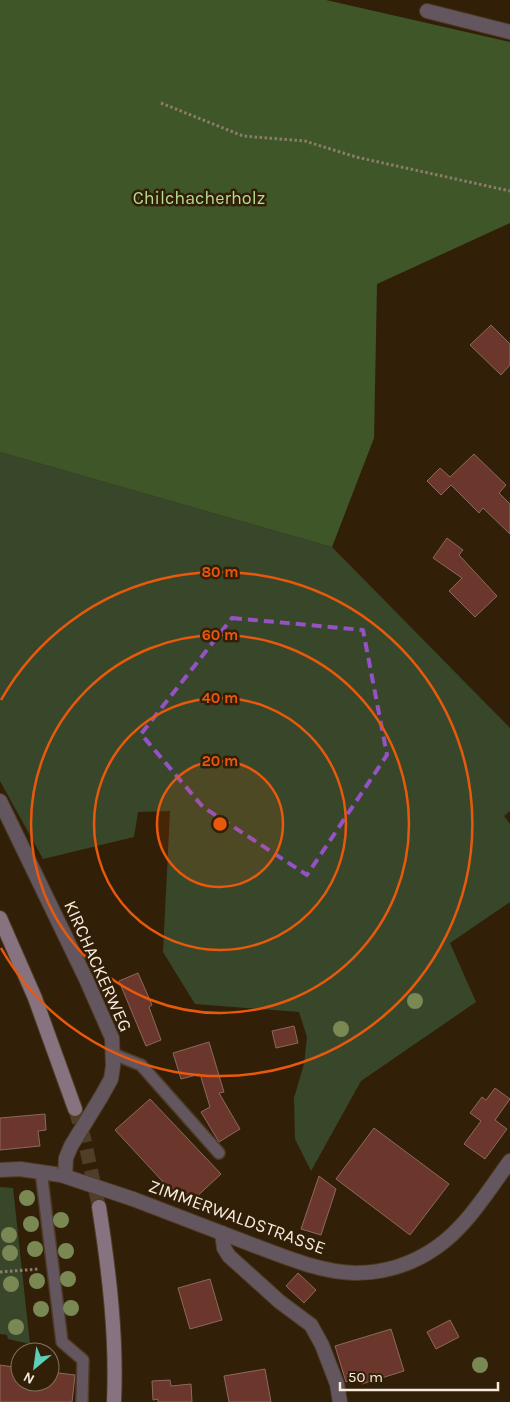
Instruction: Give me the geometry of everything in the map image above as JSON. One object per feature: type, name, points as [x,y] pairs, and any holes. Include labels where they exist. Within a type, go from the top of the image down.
[{"type":"main road","points":[[0,918],[35,998],[75,1109]]},
{"type":"main road","points":[[99,1207],[111,1295],[114,1402]]},
{"type":"street","points":[[426,11],[510,32]]},
{"type":"street","name":"KIRCHACKERWEG","points":[[0,801],[86,979],[112,1038],[111,1079],[71,1146],[66,1158],[63,1175]]},
{"type":"street","name":"ZIMMERWALDSTRASSE","points":[[0,1170],[20,1169],[63,1175],[133,1199],[277,1254],[320,1267],[354,1273],[397,1268],[418,1259],[438,1247],[454,1232],[483,1198],[510,1161]]},
{"type":"street","points":[[222,1233],[224,1248],[229,1256],[280,1302],[311,1325],[322,1345],[337,1384],[340,1402]]},
{"type":"lane","points":[[113,1054],[140,1066],[219,1153]]},
{"type":"lane","points":[[41,1171],[62,1342],[83,1360],[82,1402]]},
{"type":"path","points":[[161,103],[243,136],[305,141],[356,157],[510,191]]},
{"type":"path","points":[[0,1272],[52,1268]]},
{"type":"highlighted area","points":[[232,618],[363,630],[387,755],[307,875],[203,807],[141,734]]},
{"type":"green space","name":"Chilchacherholz","points":[[0,0],[326,0],[510,42],[510,223],[377,284],[374,438],[332,547],[0,452]]},
{"type":"green space","points":[[0,452],[332,547],[510,728],[510,811],[504,816],[510,824],[510,902],[450,943],[476,1002],[361,1081],[311,1171],[295,1139],[294,1098],[304,1064],[307,1037],[299,1012],[195,1004],[163,952],[170,811],[138,812],[134,837],[43,859],[0,781]]},
{"type":"green space","points":[[0,1187],[13,1188],[30,1342],[8,1339],[7,1335],[0,1334]]},
{"type":"building","points":[[491,325],[510,344],[510,365],[501,375],[470,345]]},
{"type":"building","points":[[474,454],[506,485],[499,493],[510,504],[510,534],[483,508],[479,513],[451,485],[441,495],[427,481],[440,468],[450,477]]},
{"type":"building","points":[[447,538],[463,550],[459,555],[497,596],[475,617],[449,591],[462,578],[433,558]]},
{"type":"building","points":[[138,973],[152,1005],[149,1007],[161,1040],[146,1046],[119,981]]},
{"type":"building","points":[[294,1026],[298,1043],[276,1048],[272,1031]]},
{"type":"building","points":[[209,1042],[224,1092],[219,1093],[240,1129],[219,1142],[201,1112],[210,1107],[200,1074],[181,1079],[173,1053]]},
{"type":"building","points":[[495,1088],[510,1099],[495,1120],[507,1129],[485,1159],[464,1144],[481,1121],[470,1113],[482,1097],[486,1100]]},
{"type":"building","points":[[150,1099],[221,1174],[191,1202],[177,1197],[115,1130]]},
{"type":"building","points":[[45,1114],[46,1130],[38,1131],[40,1146],[0,1150],[0,1118]]},
{"type":"building","points":[[374,1128],[449,1184],[410,1235],[336,1179]]},
{"type":"building","points":[[319,1176],[336,1189],[321,1235],[301,1229]]},
{"type":"building","points":[[298,1273],[316,1290],[304,1303],[286,1286]]},
{"type":"building","points":[[210,1279],[222,1320],[190,1329],[178,1288]]},
{"type":"building","points":[[450,1320],[459,1337],[436,1349],[427,1332]]},
{"type":"building","points":[[391,1329],[404,1371],[362,1384],[360,1377],[346,1382],[335,1346]]},
{"type":"building","points":[[0,1365],[10,1366],[10,1392],[60,1392],[60,1373],[75,1375],[72,1402],[0,1402]]},
{"type":"building","points":[[265,1369],[271,1402],[229,1402],[224,1376]]},
{"type":"building","points":[[170,1380],[171,1386],[191,1384],[192,1402],[158,1402],[158,1399],[153,1400],[152,1381]]},
{"type":"tunnel","points":[[75,1109],[84,1138],[99,1207]]}]
